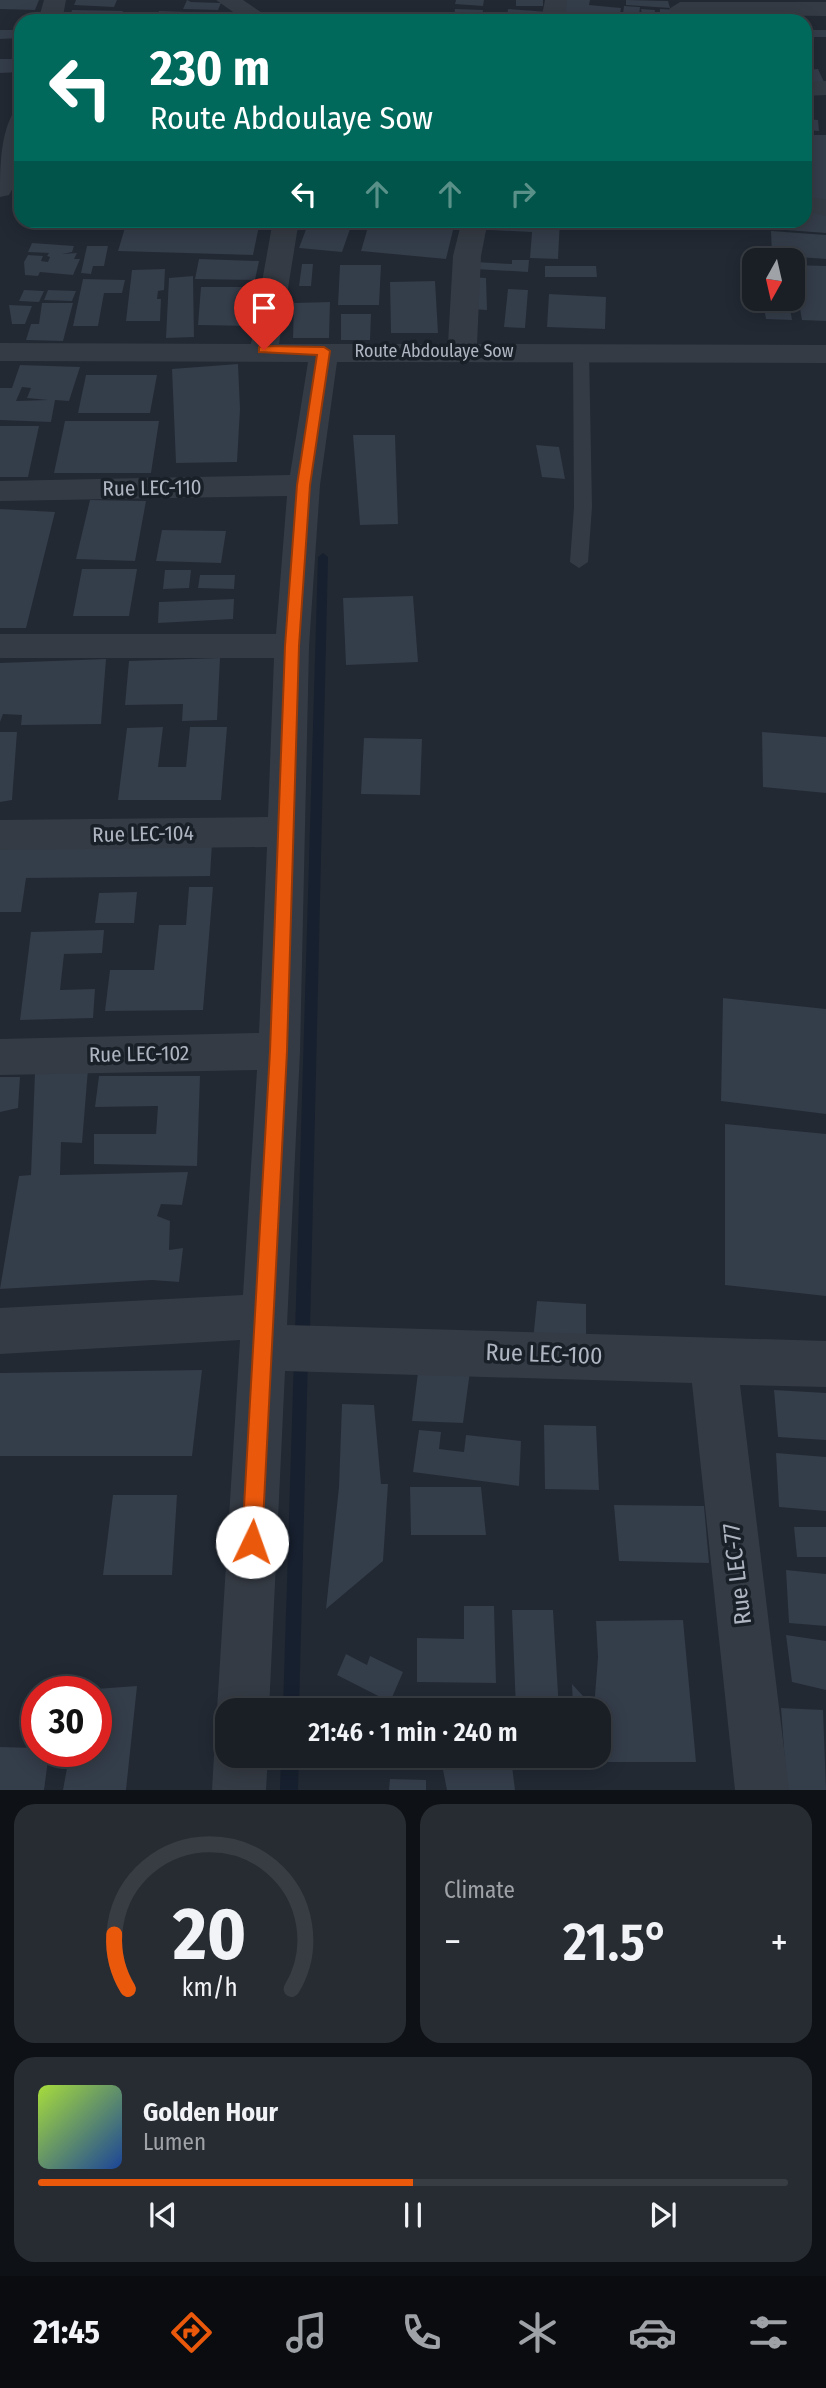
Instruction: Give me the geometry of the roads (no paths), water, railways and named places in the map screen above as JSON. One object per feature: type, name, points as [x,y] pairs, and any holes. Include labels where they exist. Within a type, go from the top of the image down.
[{"type":"street","points":[[227,0],[250,14]]},
{"type":"street","points":[[679,10],[826,9]]},
{"type":"street","points":[[0,190],[14,144]]},
{"type":"street","points":[[264,350],[285,228]]},
{"type":"street","points":[[462,351],[467,256],[473,228]]},
{"type":"street","name":"Route Abdoulaye Sow","points":[[0,352],[264,350],[826,354]]},
{"type":"street","points":[[244,1698],[279,1051],[292,646],[303,485],[324,351]]},
{"type":"street","name":"Rue LEC-110","points":[[0,491],[303,485]]},
{"type":"street","points":[[0,646],[292,646]]},
{"type":"street","name":"Rue LEC-104","points":[[0,835],[285,832]]},
{"type":"street","name":"Rue LEC-102","points":[[0,1057],[279,1051]]},
{"type":"street","name":"Rue LEC-100","points":[[0,1331],[263,1331],[826,1364]]},
{"type":"street","name":"Rue LEC-77","points":[[713,1359],[762,1790]]},
{"type":"street","points":[[239,1790],[240,1768]]},
{"type":"lane","points":[[579,562],[583,507],[581,351]]},
{"type":"waterway","points":[[308,1335],[302,1335],[323,557]]},
{"type":"waterway","points":[[291,1698],[301,1357]]},
{"type":"waterway","points":[[289,1790],[290,1768]]}]
